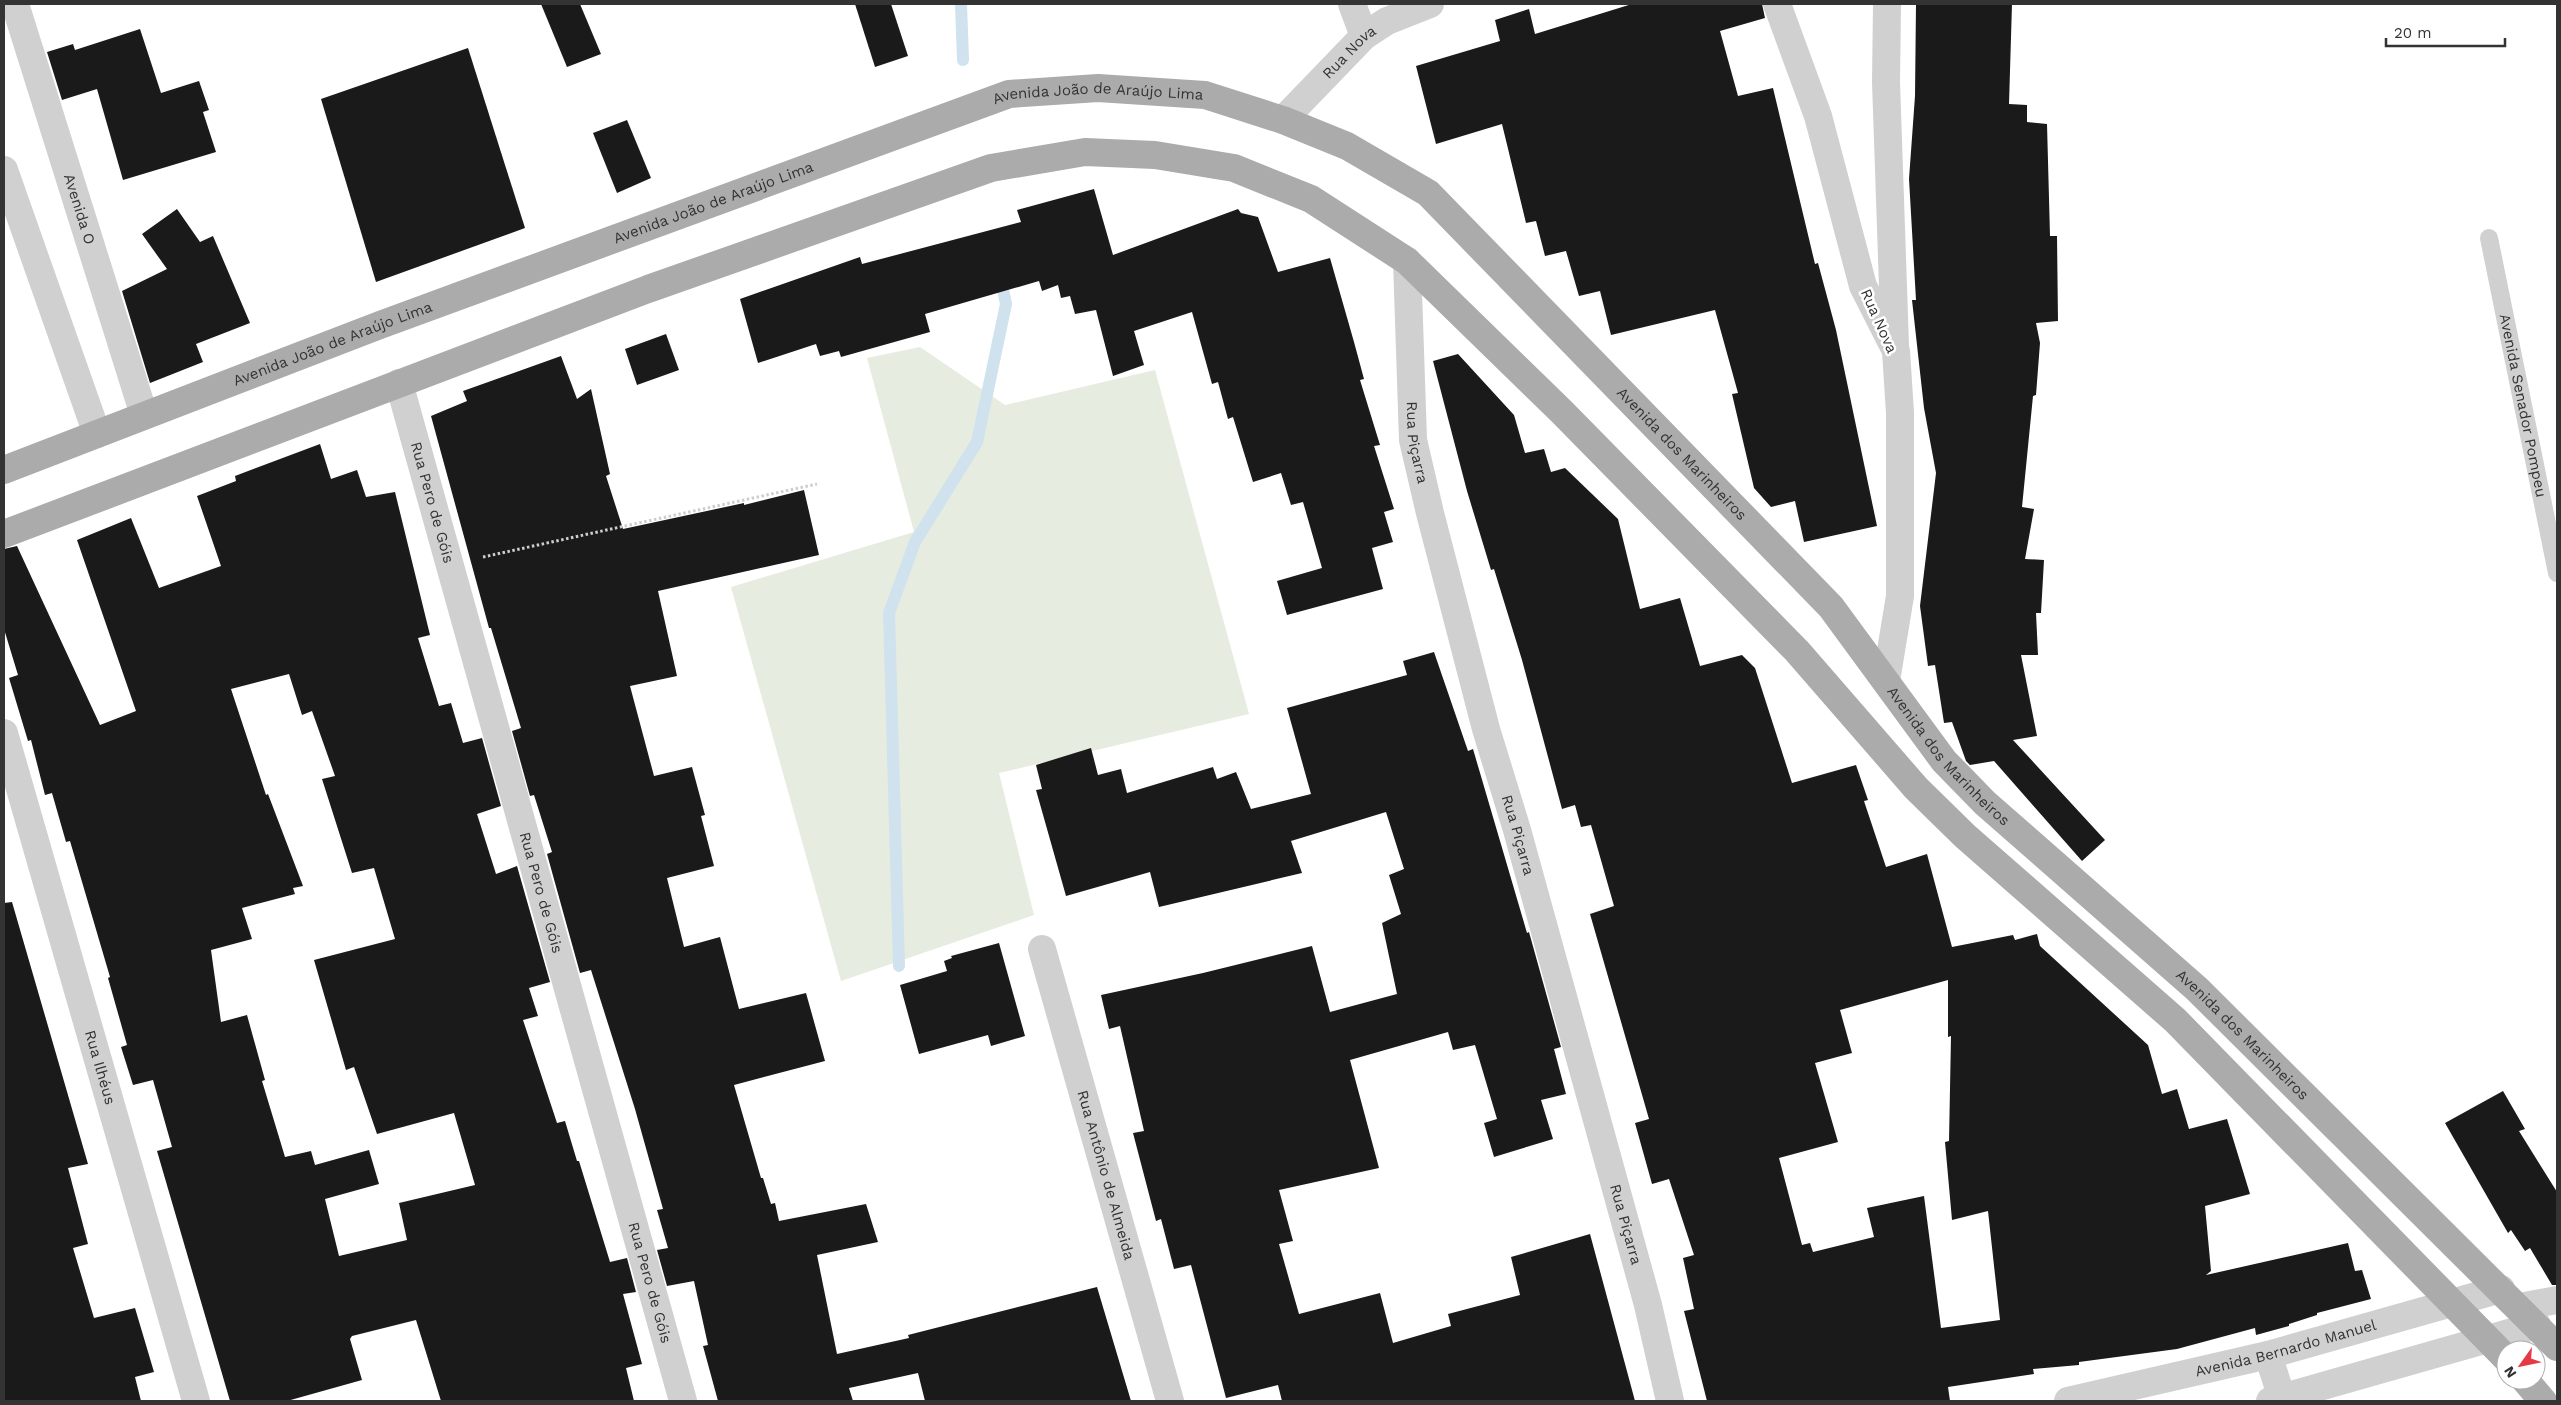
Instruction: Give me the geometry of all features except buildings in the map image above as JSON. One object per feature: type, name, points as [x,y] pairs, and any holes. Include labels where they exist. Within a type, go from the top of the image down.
[{"type":"main road","name":"Avenida João de Araújo Lima","points":[[4,470],[380,325],[1008,94],[1098,88],[1205,95],[1283,120],[1346,146],[1428,193]]},
{"type":"main road","points":[[4,534],[675,279],[992,168],[1085,152],[1155,155],[1234,168],[1311,199],[1407,260],[1562,412],[1797,651],[1923,795],[1965,836],[2175,1020],[2496,1347]]},
{"type":"main road","name":"Avenida dos Marinheiros","points":[[1428,193],[1831,607],[1944,761],[1985,803],[2197,989],[2519,1307],[2557,1347]]},
{"type":"main road","points":[[2534,1390],[2543,1401]]},
{"type":"street","name":"Avenida O","points":[[14,4],[144,415]]},
{"type":"street","points":[[1352,4],[1364,36]]},
{"type":"street","name":"Rua Nova","points":[[1283,120],[1364,36],[1387,21],[1430,4]]},
{"type":"street","name":"Rua Nova","points":[[1777,4],[1818,116],[1863,286],[1896,351],[1900,413],[1900,596],[1886,681]]},
{"type":"street","points":[[1887,4],[1886,82],[1896,351]]},
{"type":"street","points":[[4,170],[97,434]]},
{"type":"street","name":"Rua Piçarra","points":[[1407,260],[1413,440],[1486,729],[1517,830],[1648,1305],[1670,1401]]},
{"type":"street","name":"Rua Pero de Góis","points":[[399,383],[683,1401]]},
{"type":"street","name":"Rua Ilhéus","points":[[4,734],[196,1401]]},
{"type":"street","name":"Rua Antônio de Almeida","points":[[1042,949],[1170,1401]]},
{"type":"street","points":[[2502,1340],[2519,1307],[2557,1300]]},
{"type":"street","name":"Avenida Bernardo Manuel","points":[[2068,1401],[2268,1355],[2452,1302],[2519,1307]]},
{"type":"street","points":[[2268,1355],[2278,1400],[2496,1349]]},
{"type":"lane","name":"Avenida Senador Pompeu","points":[[2489,238],[2557,573]]},
{"type":"path","points":[[450,565],[817,484]]},
{"type":"shaded area","points":[[920,347],[1005,405],[1155,370],[1249,714],[999,773],[1034,915],[841,981],[731,587],[914,532],[867,358]]},
{"type":"waterway","points":[[961,4],[963,60]]},
{"type":"waterway","points":[[899,966],[889,613],[915,542],[977,442],[1006,304],[1000,275]]}]
